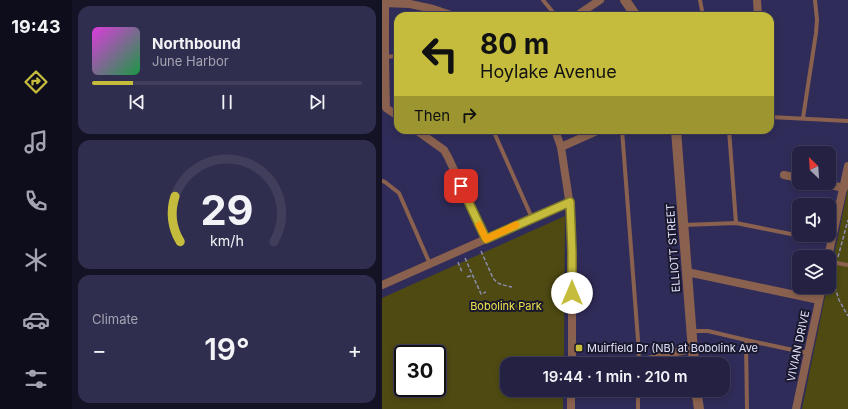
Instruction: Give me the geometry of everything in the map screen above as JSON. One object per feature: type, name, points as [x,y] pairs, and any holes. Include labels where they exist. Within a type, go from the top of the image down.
[{"type":"street","points":[[433,9],[436,0]]},
{"type":"street","points":[[582,12],[600,0]]},
{"type":"street","points":[[625,0],[633,12]]},
{"type":"street","points":[[757,0],[758,12]]},
{"type":"street","points":[[394,114],[384,108],[384,3],[410,4],[442,12]]},
{"type":"street","points":[[422,134],[444,150],[486,239]]},
{"type":"street","points":[[556,134],[561,146],[570,202],[572,252],[572,357]]},
{"type":"street","points":[[561,146],[590,134]]},
{"type":"street","name":"ELLIOTT STREET","points":[[676,134],[694,357]]},
{"type":"street","points":[[836,224],[848,166]]},
{"type":"street","points":[[784,175],[792,177]]},
{"type":"street","points":[[836,186],[844,188]]},
{"type":"street","points":[[382,285],[570,202]]},
{"type":"street","points":[[830,250],[832,242]]},
{"type":"street","points":[[687,272],[819,300]]},
{"type":"street","name":"VIVIAN DRIVE","points":[[796,409],[820,294]]},
{"type":"street","points":[[658,357],[693,349]]},
{"type":"street","points":[[571,409],[572,397]]},
{"type":"street","points":[[697,397],[698,409]]},
{"type":"lane","points":[[543,0],[553,12]]},
{"type":"lane","points":[[700,0],[702,12]]},
{"type":"lane","points":[[803,118],[816,33],[817,20],[815,0]]},
{"type":"lane","points":[[383,57],[394,56]]},
{"type":"lane","points":[[774,117],[848,120]]},
{"type":"lane","points":[[495,134],[532,218]]},
{"type":"lane","points":[[622,134],[638,357]]},
{"type":"lane","points":[[729,134],[736,223]]},
{"type":"lane","points":[[382,181],[399,193],[430,264]]},
{"type":"lane","points":[[683,225],[736,223],[792,234]]},
{"type":"lane","points":[[837,263],[848,265]]},
{"type":"lane","points":[[691,331],[708,331],[807,353]]},
{"type":"lane","points":[[746,340],[747,409]]},
{"type":"lane","points":[[638,397],[638,409]]},
{"type":"path","points":[[837,263],[848,220]]},
{"type":"path","points":[[481,252],[495,281],[501,285],[512,287]]},
{"type":"path","points":[[465,258],[481,294],[486,292]]},
{"type":"path","points":[[458,262],[462,272]]},
{"type":"path","points":[[467,277],[472,274]]},
{"type":"path","points":[[836,290],[839,300],[848,316]]},
{"type":"green space","points":[[848,188],[848,409],[802,409],[826,294],[836,294],[835,250]]},
{"type":"green space","name":"Bobolink Park","points":[[565,216],[564,357],[500,357],[500,397],[563,397],[563,409],[382,409],[382,298]]},
{"type":"slow traffic","points":[[479,225],[486,239],[516,225]]},
{"type":"place","name":"Muirfield Dr (NB) at Bobolink Ave","points":[[579,348]]},
{"type":"route","points":[[461,186],[486,239],[570,202],[572,293]]}]
